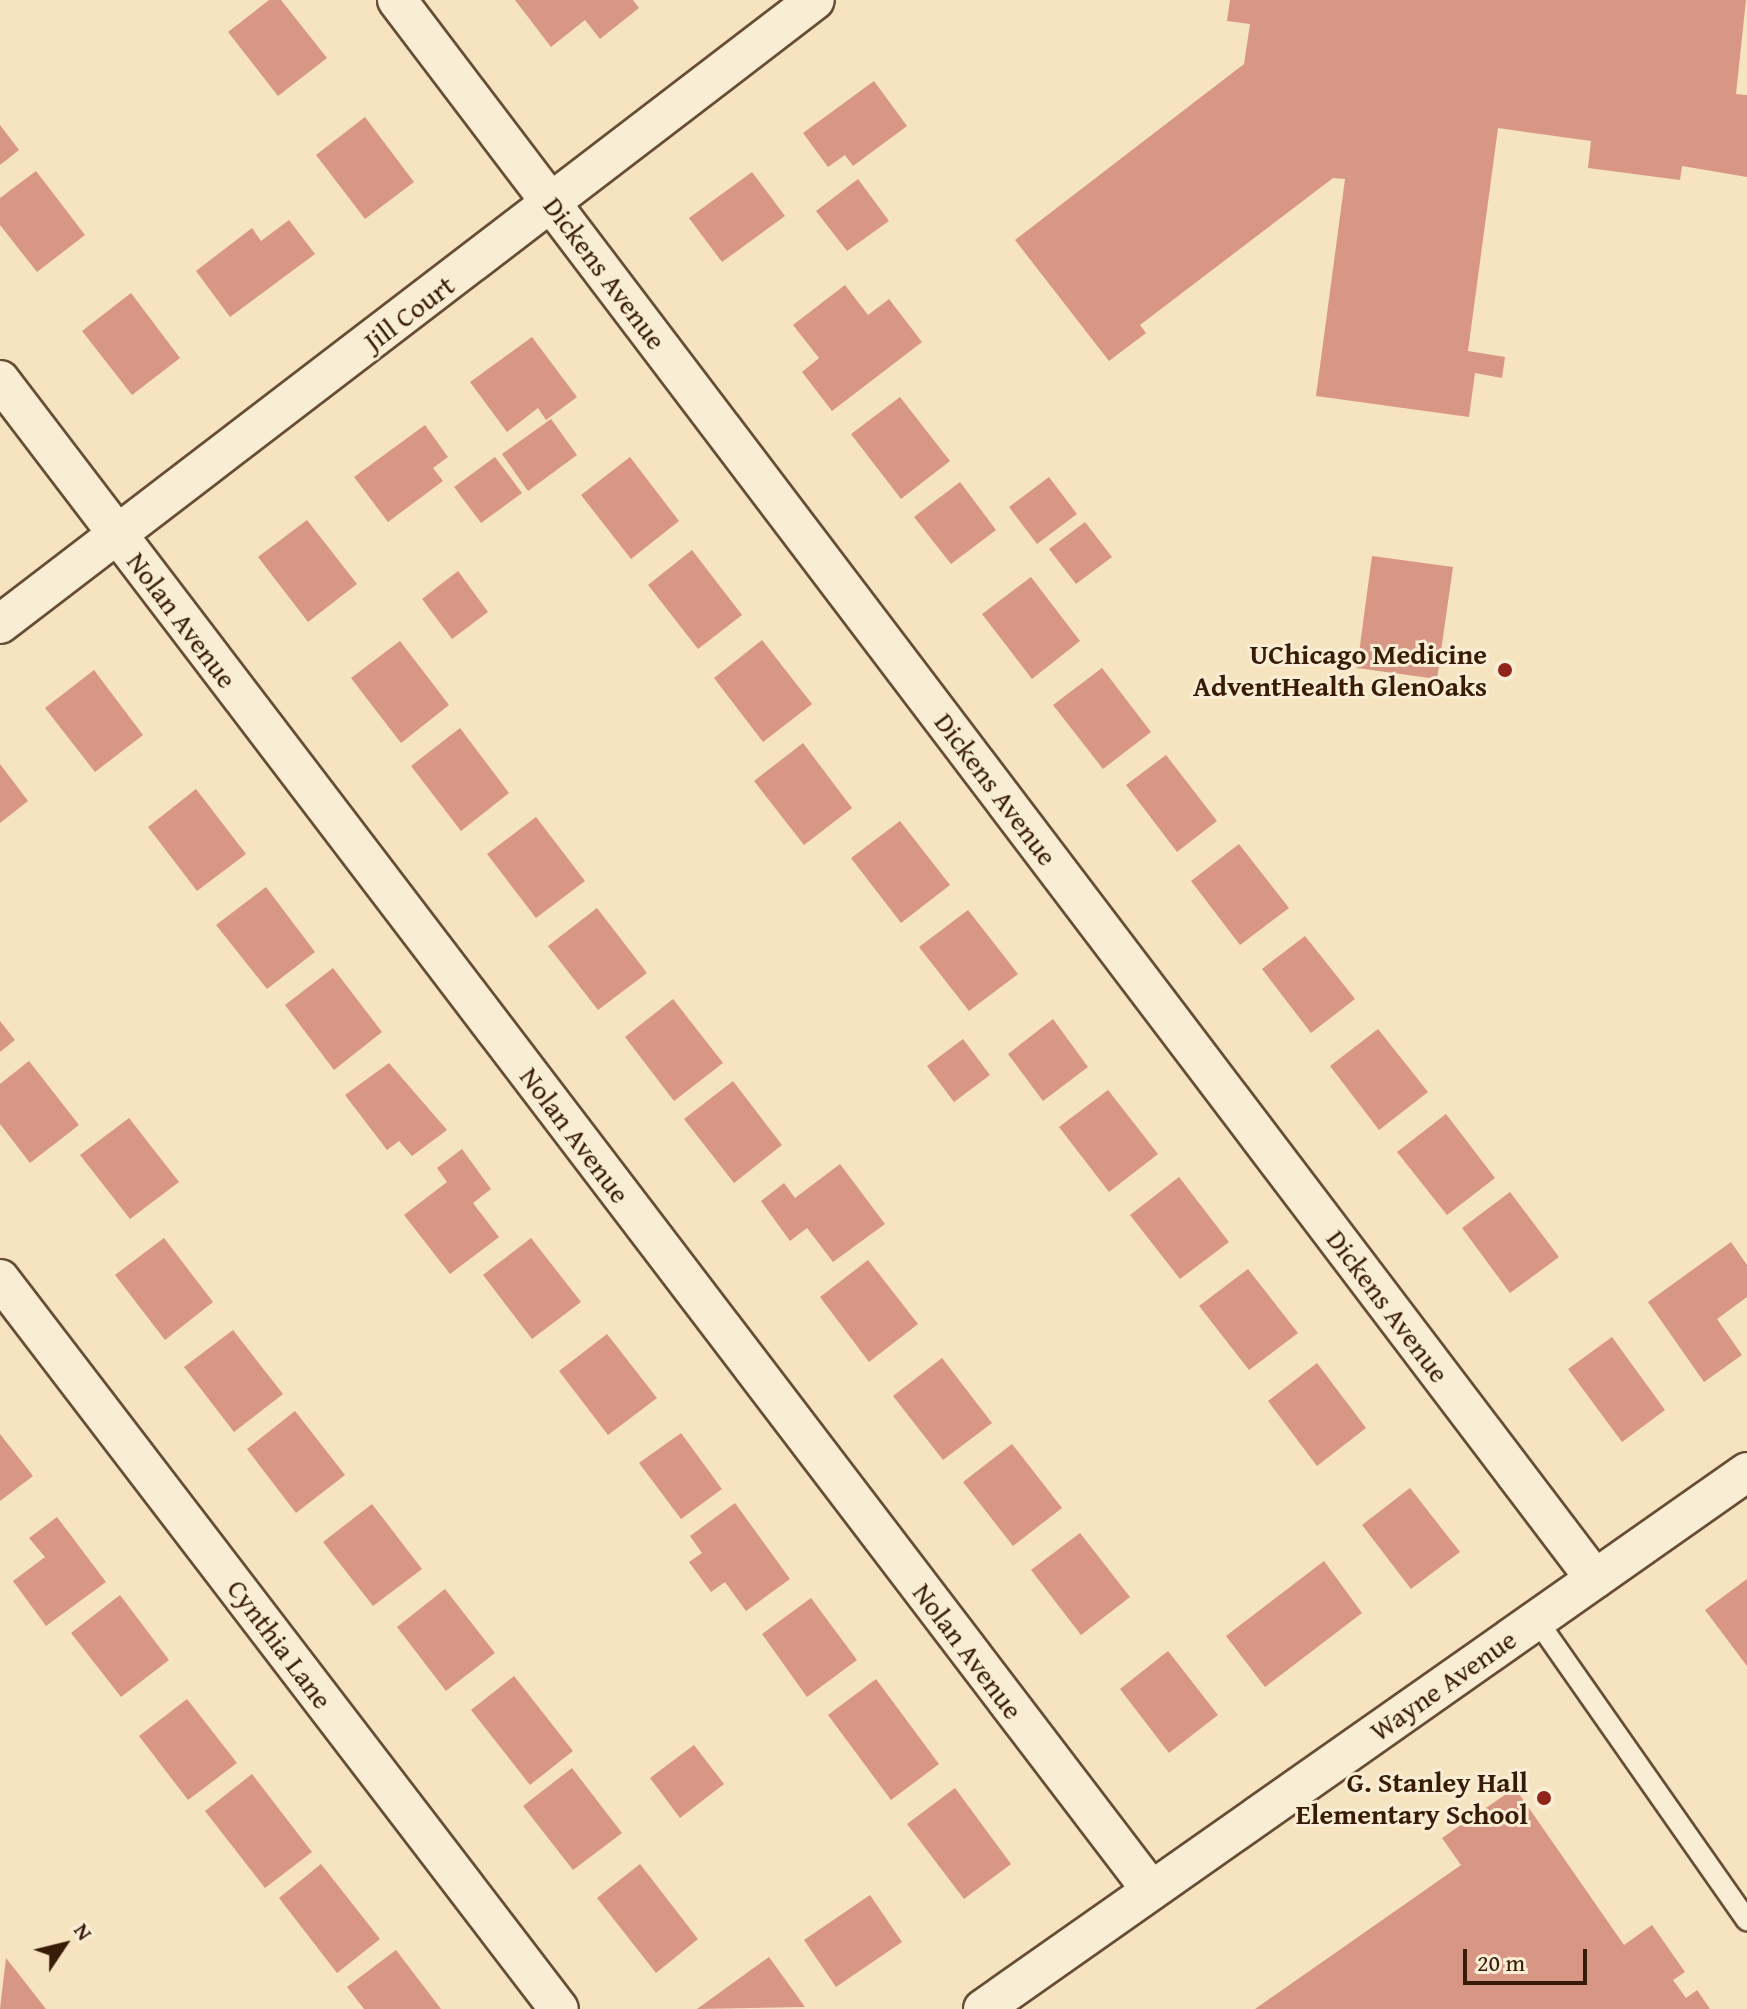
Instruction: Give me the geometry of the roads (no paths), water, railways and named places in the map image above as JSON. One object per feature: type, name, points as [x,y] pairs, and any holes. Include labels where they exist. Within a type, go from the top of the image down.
[{"type":"street","name":"Dickens Avenue","points":[[397,0],[1595,1579]]},
{"type":"street","name":"Jill Court","points":[[0,624],[553,204],[815,0]]},
{"type":"street","name":"Nolan Avenue","points":[[0,380],[1151,1890]]},
{"type":"street","name":"Cynthia Lane","points":[[0,1279],[559,2009]]},
{"type":"street","name":"Wayne Avenue","points":[[983,2009],[1747,1472]]},
{"type":"lane","points":[[1536,1619],[1747,1920]]},
{"type":"place","name":"UChicago Medicine AdventHealth GlenOaks","points":[[1505,670]]},
{"type":"place","name":"G. Stanley Hall Elementary School","points":[[1544,1798]]}]
